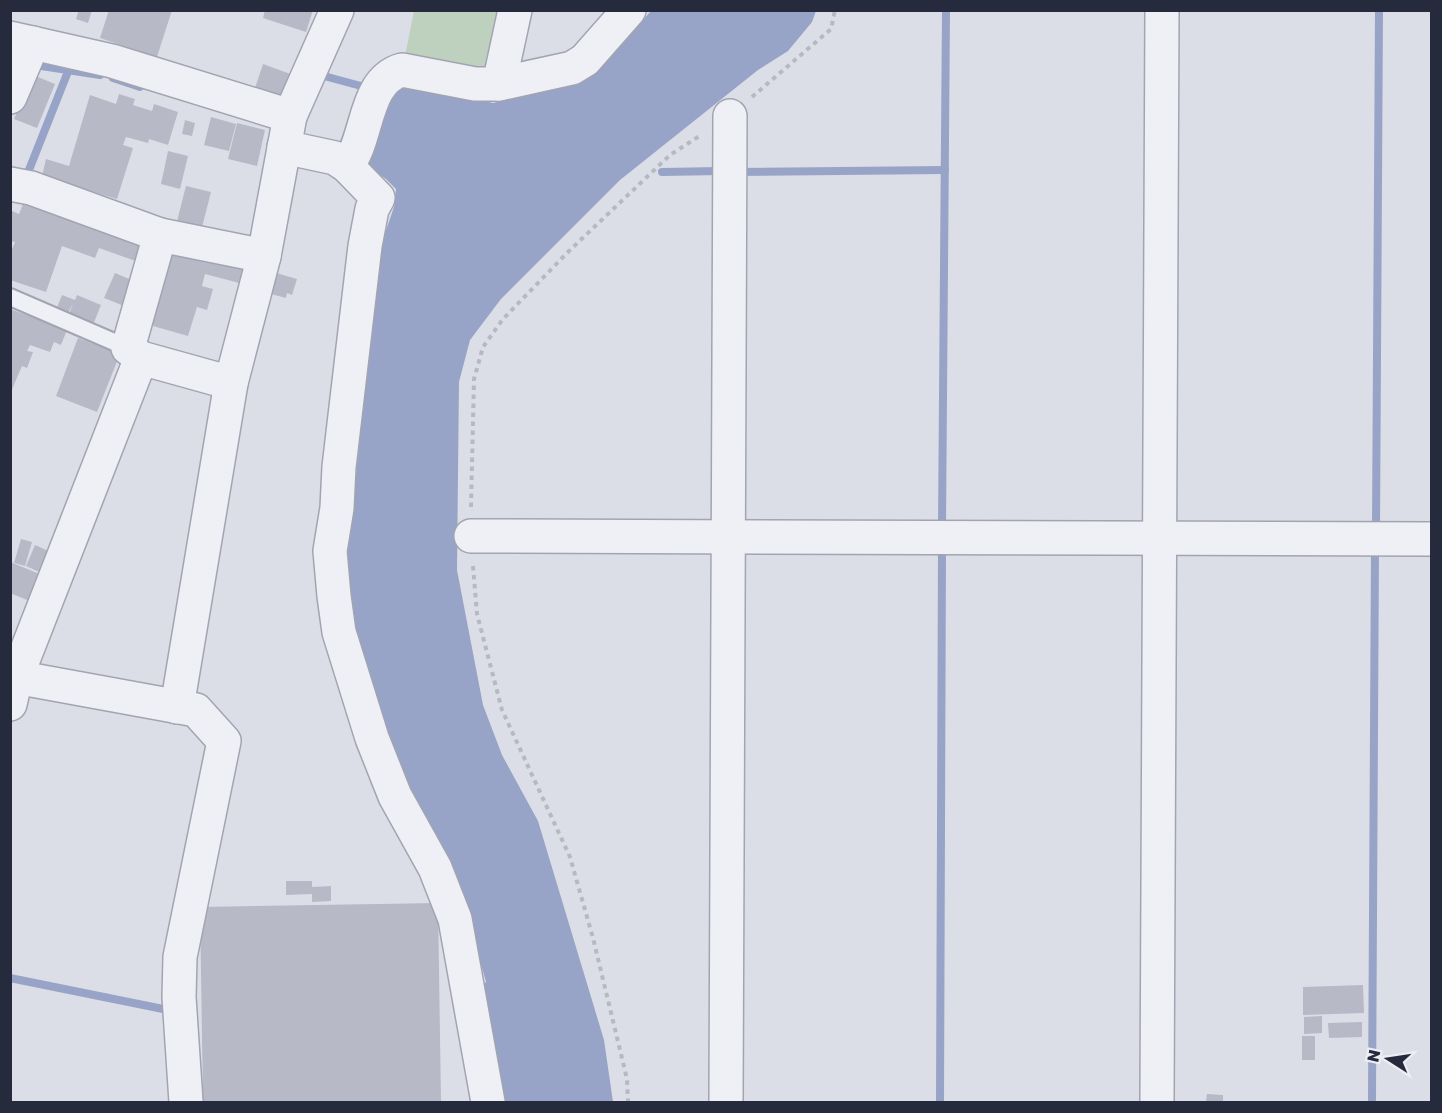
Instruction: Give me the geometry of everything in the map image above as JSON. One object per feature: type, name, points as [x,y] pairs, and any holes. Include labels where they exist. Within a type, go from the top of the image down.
[{"type":"street","points":[[177,707],[231,383],[264,256],[287,132],[337,10]]},
{"type":"street","points":[[499,84],[515,10]]},
{"type":"street","points":[[347,166],[355,157],[365,120],[376,92],[380,84],[393,72],[402,70],[474,84],[499,84],[572,68],[585,60],[629,10]]},
{"type":"street","points":[[1157,1102],[1162,10]]},
{"type":"street","points":[[10,97],[22,40],[112,62],[287,132],[347,166],[378,198],[372,209],[365,246],[339,467],[337,508],[330,551],[334,596],[339,632],[372,738],[395,796],[435,868],[455,919],[488,1102]]},
{"type":"street","points":[[726,1102],[730,116]]},
{"type":"street","points":[[10,184],[31,188],[160,235],[264,256]]},
{"type":"street","points":[[160,235],[134,353],[12,686],[196,710],[224,741],[180,957],[179,996],[186,1102]]},
{"type":"street","points":[[134,353],[231,383]]},
{"type":"street","points":[[471,536],[1431,538]]},
{"type":"lane","points":[[10,297],[134,353]]},
{"type":"path","points":[[628,1102],[627,1079],[593,938],[570,857],[502,710],[477,614],[471,536],[474,379],[483,347],[503,319],[569,251],[670,155],[730,116],[831,28],[835,10]]},
{"type":"green space","points":[[414,11],[500,11],[485,71],[404,61]]},
{"type":"water","points":[[651,11],[816,11],[812,22],[788,51],[758,70],[620,180],[501,299],[470,340],[459,382],[457,570],[483,705],[502,755],[538,821],[604,1040],[613,1102],[503,1102],[481,987],[486,982],[458,881],[385,743],[343,593],[381,245],[394,207],[396,189],[372,170],[367,158],[388,92],[407,81],[493,103],[580,81],[598,69]]},
{"type":"building","points":[[79,10],[92,10],[88,23],[76,19]]},
{"type":"building","points":[[109,10],[172,10],[157,57],[100,38]]},
{"type":"building","points":[[265,10],[313,10],[306,32],[263,18]]},
{"type":"building","points":[[263,64],[296,76],[287,102],[254,91]]},
{"type":"building","points":[[33,75],[55,84],[37,128],[14,119]]},
{"type":"building","points":[[119,94],[135,99],[133,105],[152,111],[154,104],[178,112],[168,145],[149,139],[148,143],[126,137],[123,145],[133,148],[117,199],[42,176],[46,159],[69,166],[90,95],[116,104]]},
{"type":"building","points":[[211,117],[236,124],[229,151],[204,145]]},
{"type":"building","points":[[185,120],[195,123],[192,136],[182,134]]},
{"type":"building","points":[[237,123],[265,130],[257,166],[228,159]]},
{"type":"building","points":[[168,151],[188,156],[180,189],[161,184]]},
{"type":"building","points":[[186,186],[211,192],[201,231],[176,225]]},
{"type":"building","points":[[25,199],[148,243],[141,263],[99,248],[95,258],[62,246],[46,292],[10,280],[10,254],[15,242],[10,241],[10,214],[12,211],[19,214]]},
{"type":"building","points":[[168,244],[248,266],[243,284],[205,274],[202,286],[213,289],[207,310],[197,307],[188,336],[146,324]]},
{"type":"building","points":[[273,272],[297,279],[292,295],[287,293],[286,298],[271,294]]},
{"type":"building","points":[[115,273],[134,281],[124,306],[104,298]]},
{"type":"building","points":[[62,295],[75,300],[77,295],[101,305],[93,325],[69,315],[73,303],[68,314],[56,310]]},
{"type":"building","points":[[10,309],[67,330],[61,345],[54,342],[50,352],[30,345],[27,351],[33,352],[27,368],[22,366],[10,394]]},
{"type":"building","points":[[78,338],[120,354],[97,412],[56,396]]},
{"type":"building","points":[[21,539],[32,542],[25,566],[14,563]]},
{"type":"building","points":[[35,545],[55,554],[46,575],[26,566]]},
{"type":"building","points":[[10,562],[44,576],[32,602],[10,593]]},
{"type":"building","points":[[286,881],[312,881],[312,887],[331,886],[331,901],[312,902],[312,894],[286,895]]},
{"type":"building","points":[[438,903],[441,1102],[203,1102],[200,907]]},
{"type":"building","points":[[1363,985],[1364,1013],[1303,1015],[1303,987]]},
{"type":"building","points":[[1322,1016],[1322,1033],[1304,1034],[1304,1017]]},
{"type":"building","points":[[1362,1022],[1362,1037],[1329,1038],[1328,1023]]},
{"type":"building","points":[[1302,1036],[1315,1036],[1315,1060],[1302,1060]]},
{"type":"building","points":[[1207,1094],[1223,1095],[1223,1102],[1206,1102]]},
{"type":"waterway","points":[[942,526],[946,10]]},
{"type":"waterway","points":[[1376,527],[1379,10]]},
{"type":"waterway","points":[[35,65],[100,75]]},
{"type":"waterway","points":[[25,180],[69,69]]},
{"type":"waterway","points":[[324,76],[361,86]]},
{"type":"waterway","points":[[113,78],[140,87]]},
{"type":"waterway","points":[[735,172],[945,170]]},
{"type":"waterway","points":[[662,172],[720,171]]},
{"type":"waterway","points":[[940,1102],[942,547]]},
{"type":"waterway","points":[[1372,1099],[1375,548]]},
{"type":"waterway","points":[[10,978],[168,1010],[167,1006]]}]
